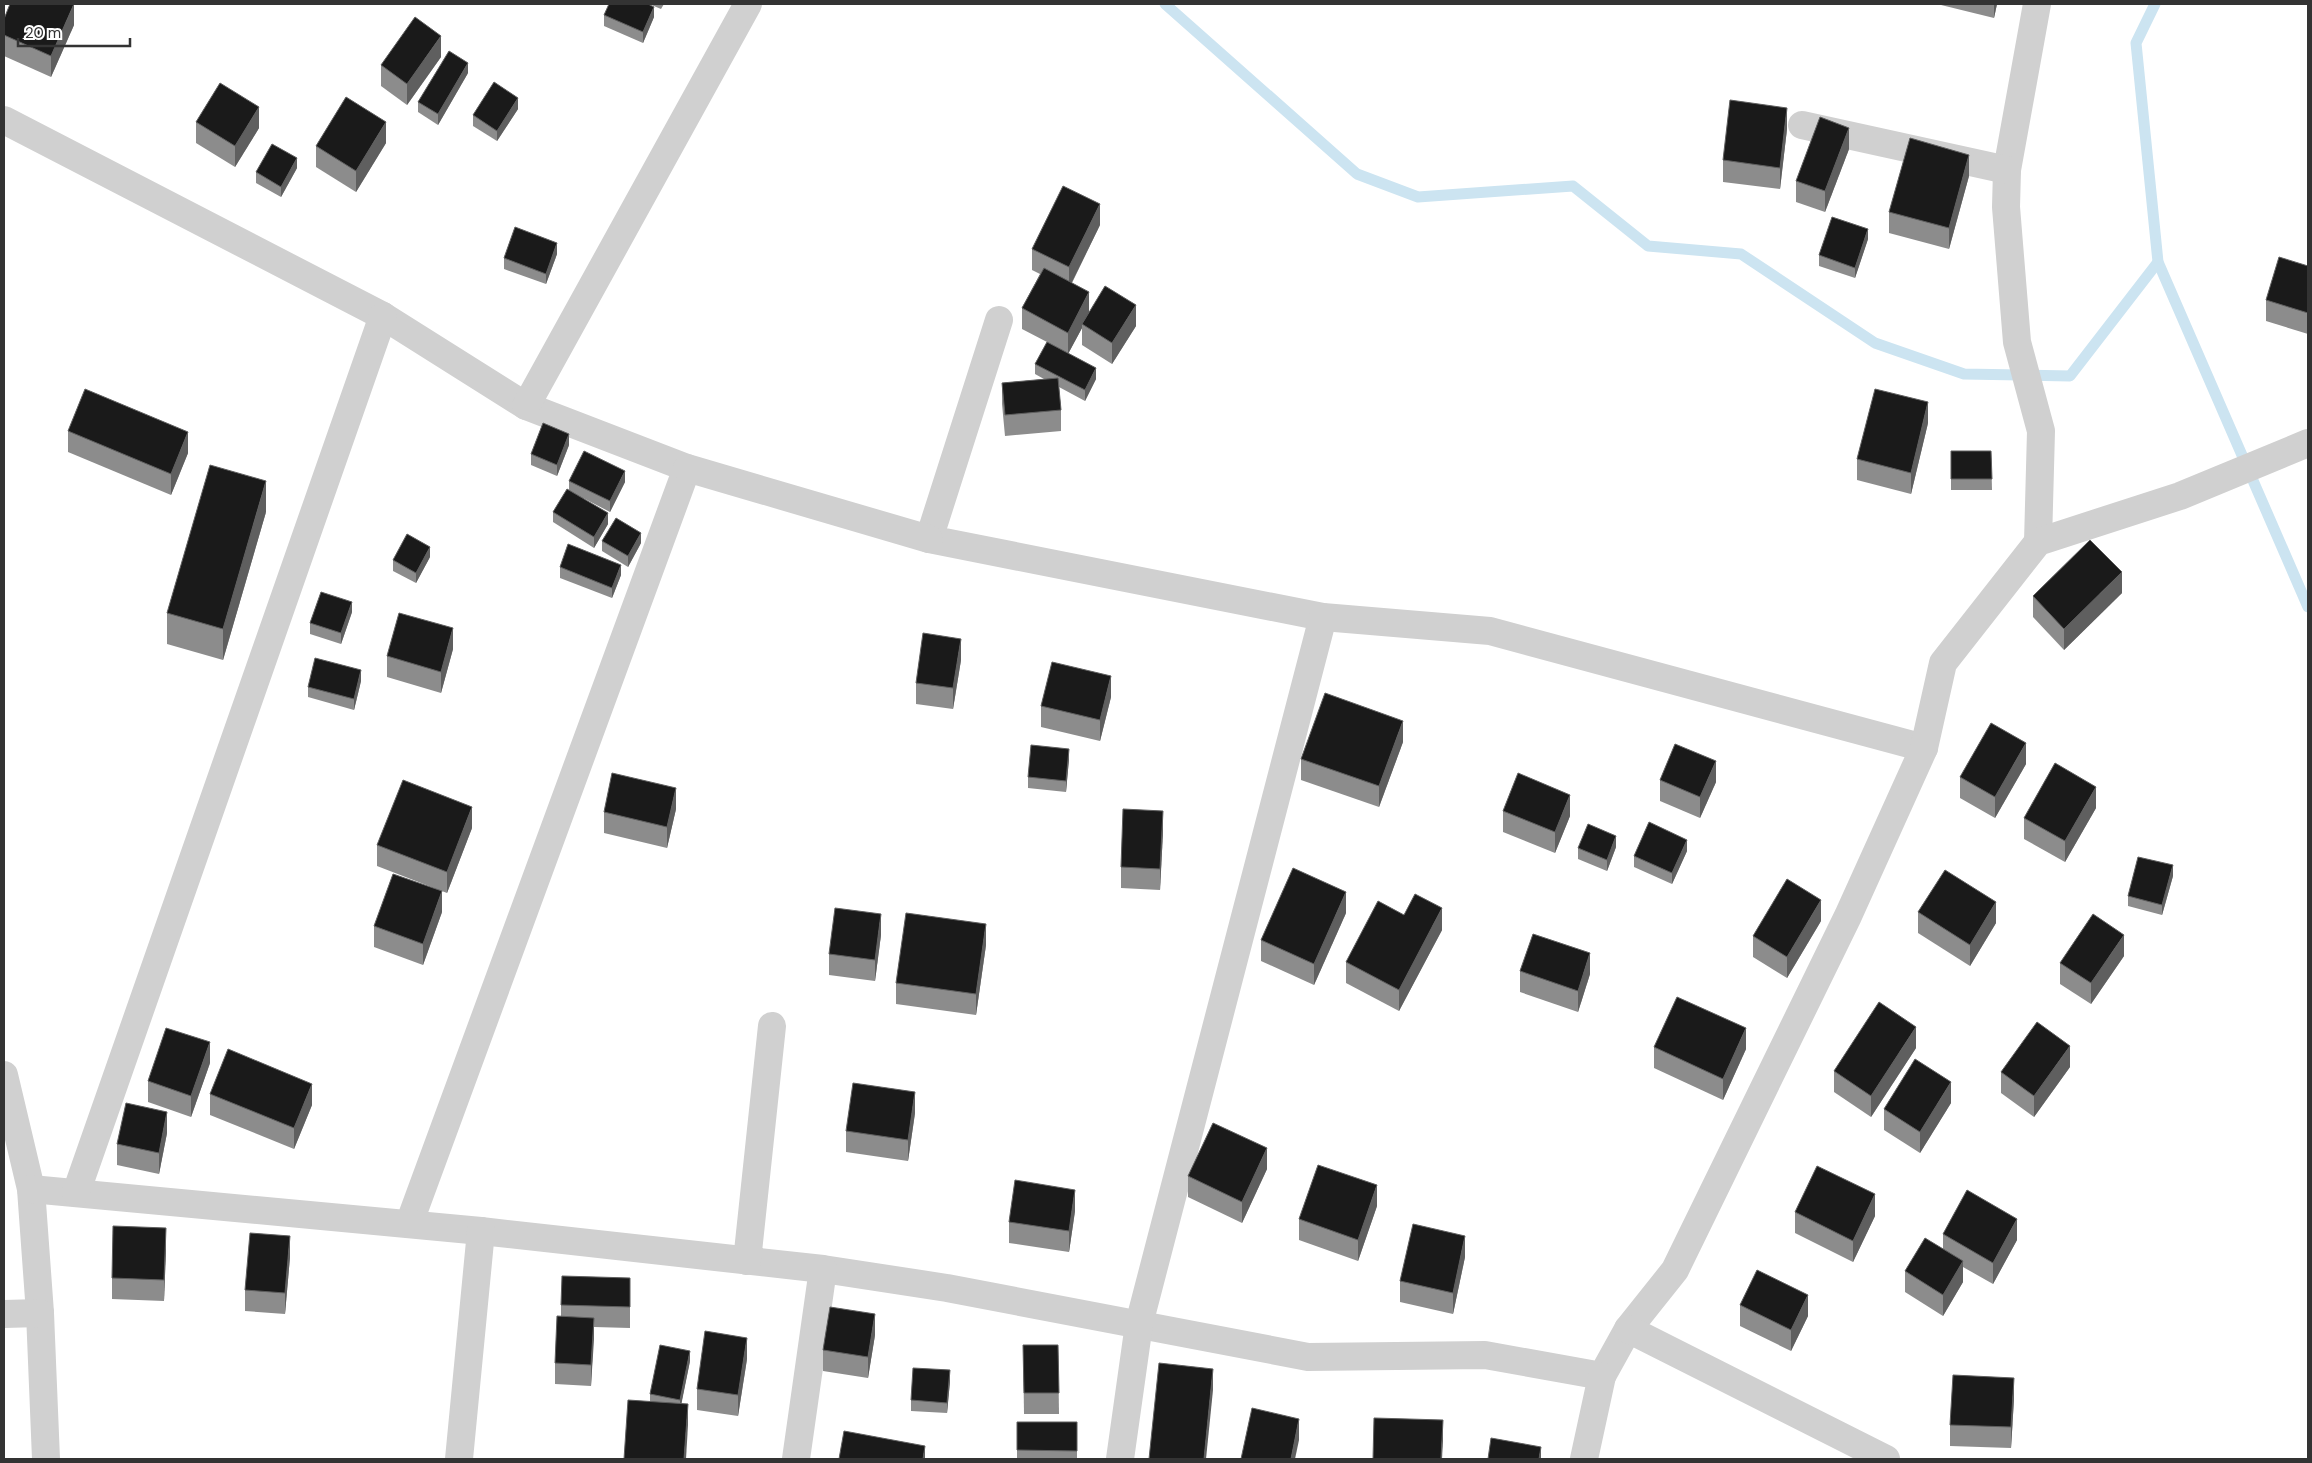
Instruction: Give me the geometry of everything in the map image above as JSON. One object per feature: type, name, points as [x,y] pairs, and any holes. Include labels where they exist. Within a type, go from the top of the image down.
[{"type":"street","points":[[526,406],[748,4]]},
{"type":"street","points":[[2038,4],[2007,170],[2006,207],[2018,342],[2041,431],[2038,542]]},
{"type":"street","points":[[4,120],[383,316],[526,406],[687,468],[929,539],[1323,617],[1490,631],[1924,748]]},
{"type":"street","points":[[1802,125],[2007,170]]},
{"type":"street","points":[[76,1193],[383,316]]},
{"type":"street","points":[[929,539],[1000,320]]},
{"type":"street","points":[[1584,1459],[1602,1376],[1628,1329],[1675,1270],[1848,916],[1924,748],[1943,662],[2038,542],[2180,496],[2308,443]]},
{"type":"street","points":[[409,1224],[687,468]]},
{"type":"street","points":[[1120,1459],[1139,1324],[1323,617]]},
{"type":"street","points":[[747,1261],[772,1026]]},
{"type":"street","points":[[4,1075],[31,1189],[40,1313],[46,1459]]},
{"type":"street","points":[[31,1189],[481,1231],[823,1270],[948,1288],[1308,1356],[1485,1356],[1602,1376]]},
{"type":"street","points":[[459,1459],[481,1231]]},
{"type":"street","points":[[796,1459],[823,1270]]},
{"type":"street","points":[[4,1314],[40,1313]]},
{"type":"street","points":[[1628,1329],[1886,1459]]},
{"type":"building","points":[[10,4],[74,4],[51,56],[4,35],[4,19]]},
{"type":"building","points":[[609,4],[648,4],[654,7],[643,32],[604,15]]},
{"type":"building","points":[[415,17],[441,36],[407,84],[381,65]]},
{"type":"building","points":[[449,51],[468,63],[438,114],[418,102]]},
{"type":"building","points":[[494,82],[518,98],[497,131],[473,115]]},
{"type":"building","points":[[220,83],[259,107],[235,146],[196,122]]},
{"type":"building","points":[[346,97],[386,122],[356,171],[316,146]]},
{"type":"building","points":[[1730,100],[1787,108],[1780,168],[1723,160]]},
{"type":"building","points":[[1820,117],[1849,128],[1825,191],[1796,181]]},
{"type":"building","points":[[1910,138],[1969,155],[1949,228],[1889,212]]},
{"type":"building","points":[[272,144],[297,158],[281,187],[256,172]]},
{"type":"building","points":[[1063,186],[1100,204],[1069,267],[1032,249]]},
{"type":"building","points":[[1832,217],[1868,229],[1855,268],[1819,255]]},
{"type":"building","points":[[515,227],[557,243],[546,274],[504,258]]},
{"type":"building","points":[[2279,257],[2308,266],[2308,313],[2266,300]]},
{"type":"building","points":[[1044,268],[1089,292],[1068,333],[1022,308]]},
{"type":"building","points":[[1105,286],[1136,305],[1112,343],[1082,324]]},
{"type":"building","points":[[1047,342],[1096,368],[1085,390],[1035,364]]},
{"type":"building","points":[[1058,378],[1061,410],[1005,415],[1002,383]]},
{"type":"building","points":[[85,389],[188,432],[171,474],[68,431]]},
{"type":"building","points":[[1875,389],[1928,402],[1911,473],[1857,459]]},
{"type":"building","points":[[543,423],[569,434],[557,465],[531,454]]},
{"type":"building","points":[[584,451],[625,471],[610,501],[569,481]]},
{"type":"building","points":[[1951,451],[1991,451],[1992,479],[1951,479]]},
{"type":"building","points":[[210,465],[266,481],[223,629],[167,613]]},
{"type":"building","points":[[567,489],[608,513],[594,537],[553,512]]},
{"type":"building","points":[[616,518],[641,533],[628,556],[602,541]]},
{"type":"building","points":[[407,534],[430,547],[416,573],[393,560]]},
{"type":"building","points":[[2090,540],[2122,572],[2064,629],[2033,596]]},
{"type":"building","points":[[568,544],[621,565],[612,588],[560,567]]},
{"type":"building","points":[[321,592],[352,602],[341,633],[310,623]]},
{"type":"building","points":[[399,613],[453,628],[441,672],[387,656]]},
{"type":"building","points":[[923,633],[961,639],[953,688],[916,683]]},
{"type":"building","points":[[315,658],[361,670],[354,699],[308,687]]},
{"type":"building","points":[[1052,662],[1111,676],[1100,720],[1041,706]]},
{"type":"building","points":[[1325,693],[1403,721],[1379,786],[1301,759]]},
{"type":"building","points":[[1991,723],[2026,743],[1995,797],[1960,777]]},
{"type":"building","points":[[1675,744],[1716,761],[1700,797],[1660,780]]},
{"type":"building","points":[[1031,745],[1069,749],[1066,781],[1028,777]]},
{"type":"building","points":[[2055,763],[2096,787],[2065,841],[2024,818]]},
{"type":"building","points":[[612,773],[676,788],[667,827],[604,812]]},
{"type":"building","points":[[1518,773],[1570,795],[1555,832],[1503,811]]},
{"type":"building","points":[[403,780],[472,807],[447,872],[377,845]]},
{"type":"building","points":[[1123,809],[1163,811],[1160,869],[1121,867]]},
{"type":"building","points":[[1649,822],[1687,840],[1672,873],[1634,856]]},
{"type":"building","points":[[1588,824],[1616,836],[1607,860],[1578,848]]},
{"type":"building","points":[[2138,857],[2173,865],[2162,905],[2128,896]]},
{"type":"building","points":[[1293,868],[1346,892],[1314,964],[1261,940]]},
{"type":"building","points":[[1945,870],[1996,902],[1970,945],[1918,912]]},
{"type":"building","points":[[393,874],[442,891],[423,944],[374,926]]},
{"type":"building","points":[[1787,879],[1821,900],[1787,957],[1753,936]]},
{"type":"building","points":[[1415,894],[1442,908],[1399,990],[1346,962],[1378,901],[1404,915]]},
{"type":"building","points":[[835,908],[881,914],[875,960],[829,954]]},
{"type":"building","points":[[906,913],[986,924],[976,994],[896,983]]},
{"type":"building","points":[[2093,914],[2124,935],[2091,983],[2060,963]]},
{"type":"building","points":[[1533,934],[1590,953],[1578,991],[1520,971]]},
{"type":"building","points":[[1677,997],[1746,1028],[1723,1079],[1654,1047]]},
{"type":"building","points":[[1879,1002],[1916,1027],[1871,1096],[1834,1071]]},
{"type":"building","points":[[2037,1022],[2070,1046],[2034,1096],[2001,1072]]},
{"type":"building","points":[[166,1028],[210,1042],[191,1096],[148,1081]]},
{"type":"building","points":[[228,1049],[312,1084],[294,1128],[210,1094]]},
{"type":"building","points":[[1915,1059],[1951,1082],[1920,1132],[1884,1109]]},
{"type":"building","points":[[853,1083],[915,1092],[908,1140],[846,1131]]},
{"type":"building","points":[[126,1103],[167,1112],[159,1153],[117,1144]]},
{"type":"building","points":[[1213,1123],[1267,1148],[1242,1202],[1188,1176]]},
{"type":"building","points":[[1318,1165],[1377,1185],[1358,1240],[1299,1219]]},
{"type":"building","points":[[1817,1166],[1875,1194],[1853,1241],[1795,1212]]},
{"type":"building","points":[[1015,1180],[1075,1190],[1069,1231],[1009,1222]]},
{"type":"building","points":[[1967,1190],[2017,1219],[1993,1263],[1943,1234]]},
{"type":"building","points":[[1413,1224],[1465,1236],[1453,1293],[1400,1281]]},
{"type":"building","points":[[113,1226],[166,1228],[164,1280],[112,1278]]},
{"type":"building","points":[[250,1233],[290,1236],[285,1293],[245,1290]]},
{"type":"building","points":[[1925,1238],[1963,1261],[1943,1295],[1905,1271]]},
{"type":"building","points":[[1757,1270],[1808,1295],[1791,1330],[1740,1305]]},
{"type":"building","points":[[562,1276],[630,1278],[630,1307],[561,1305]]},
{"type":"building","points":[[830,1307],[875,1314],[868,1357],[823,1350]]},
{"type":"building","points":[[557,1316],[594,1318],[591,1365],[555,1363]]},
{"type":"building","points":[[705,1331],[747,1338],[738,1395],[697,1389]]},
{"type":"building","points":[[660,1345],[690,1351],[680,1400],[650,1394]]},
{"type":"building","points":[[1023,1345],[1058,1345],[1059,1393],[1024,1393]]},
{"type":"building","points":[[1159,1363],[1213,1369],[1204,1459],[1149,1459]]},
{"type":"building","points":[[913,1368],[950,1370],[947,1403],[911,1400]]},
{"type":"building","points":[[1953,1375],[2014,1378],[2011,1427],[1950,1425]]},
{"type":"building","points":[[628,1400],[688,1404],[684,1459],[624,1459]]},
{"type":"building","points":[[1252,1408],[1299,1419],[1291,1459],[1241,1459]]},
{"type":"building","points":[[1374,1418],[1443,1420],[1441,1459],[1373,1459]]},
{"type":"building","points":[[1017,1422],[1077,1422],[1077,1451],[1017,1450]]},
{"type":"building","points":[[844,1431],[925,1446],[923,1459],[839,1459]]},
{"type":"building","points":[[1491,1438],[1541,1447],[1539,1459],[1488,1459]]},
{"type":"waterway","points":[[1165,4],[1357,174],[1418,197],[1573,186],[1648,246],[1741,254],[1875,343],[1964,374],[2070,376],[2158,262]]},
{"type":"waterway","points":[[2155,4],[2136,43],[2158,262],[2308,607]]}]
